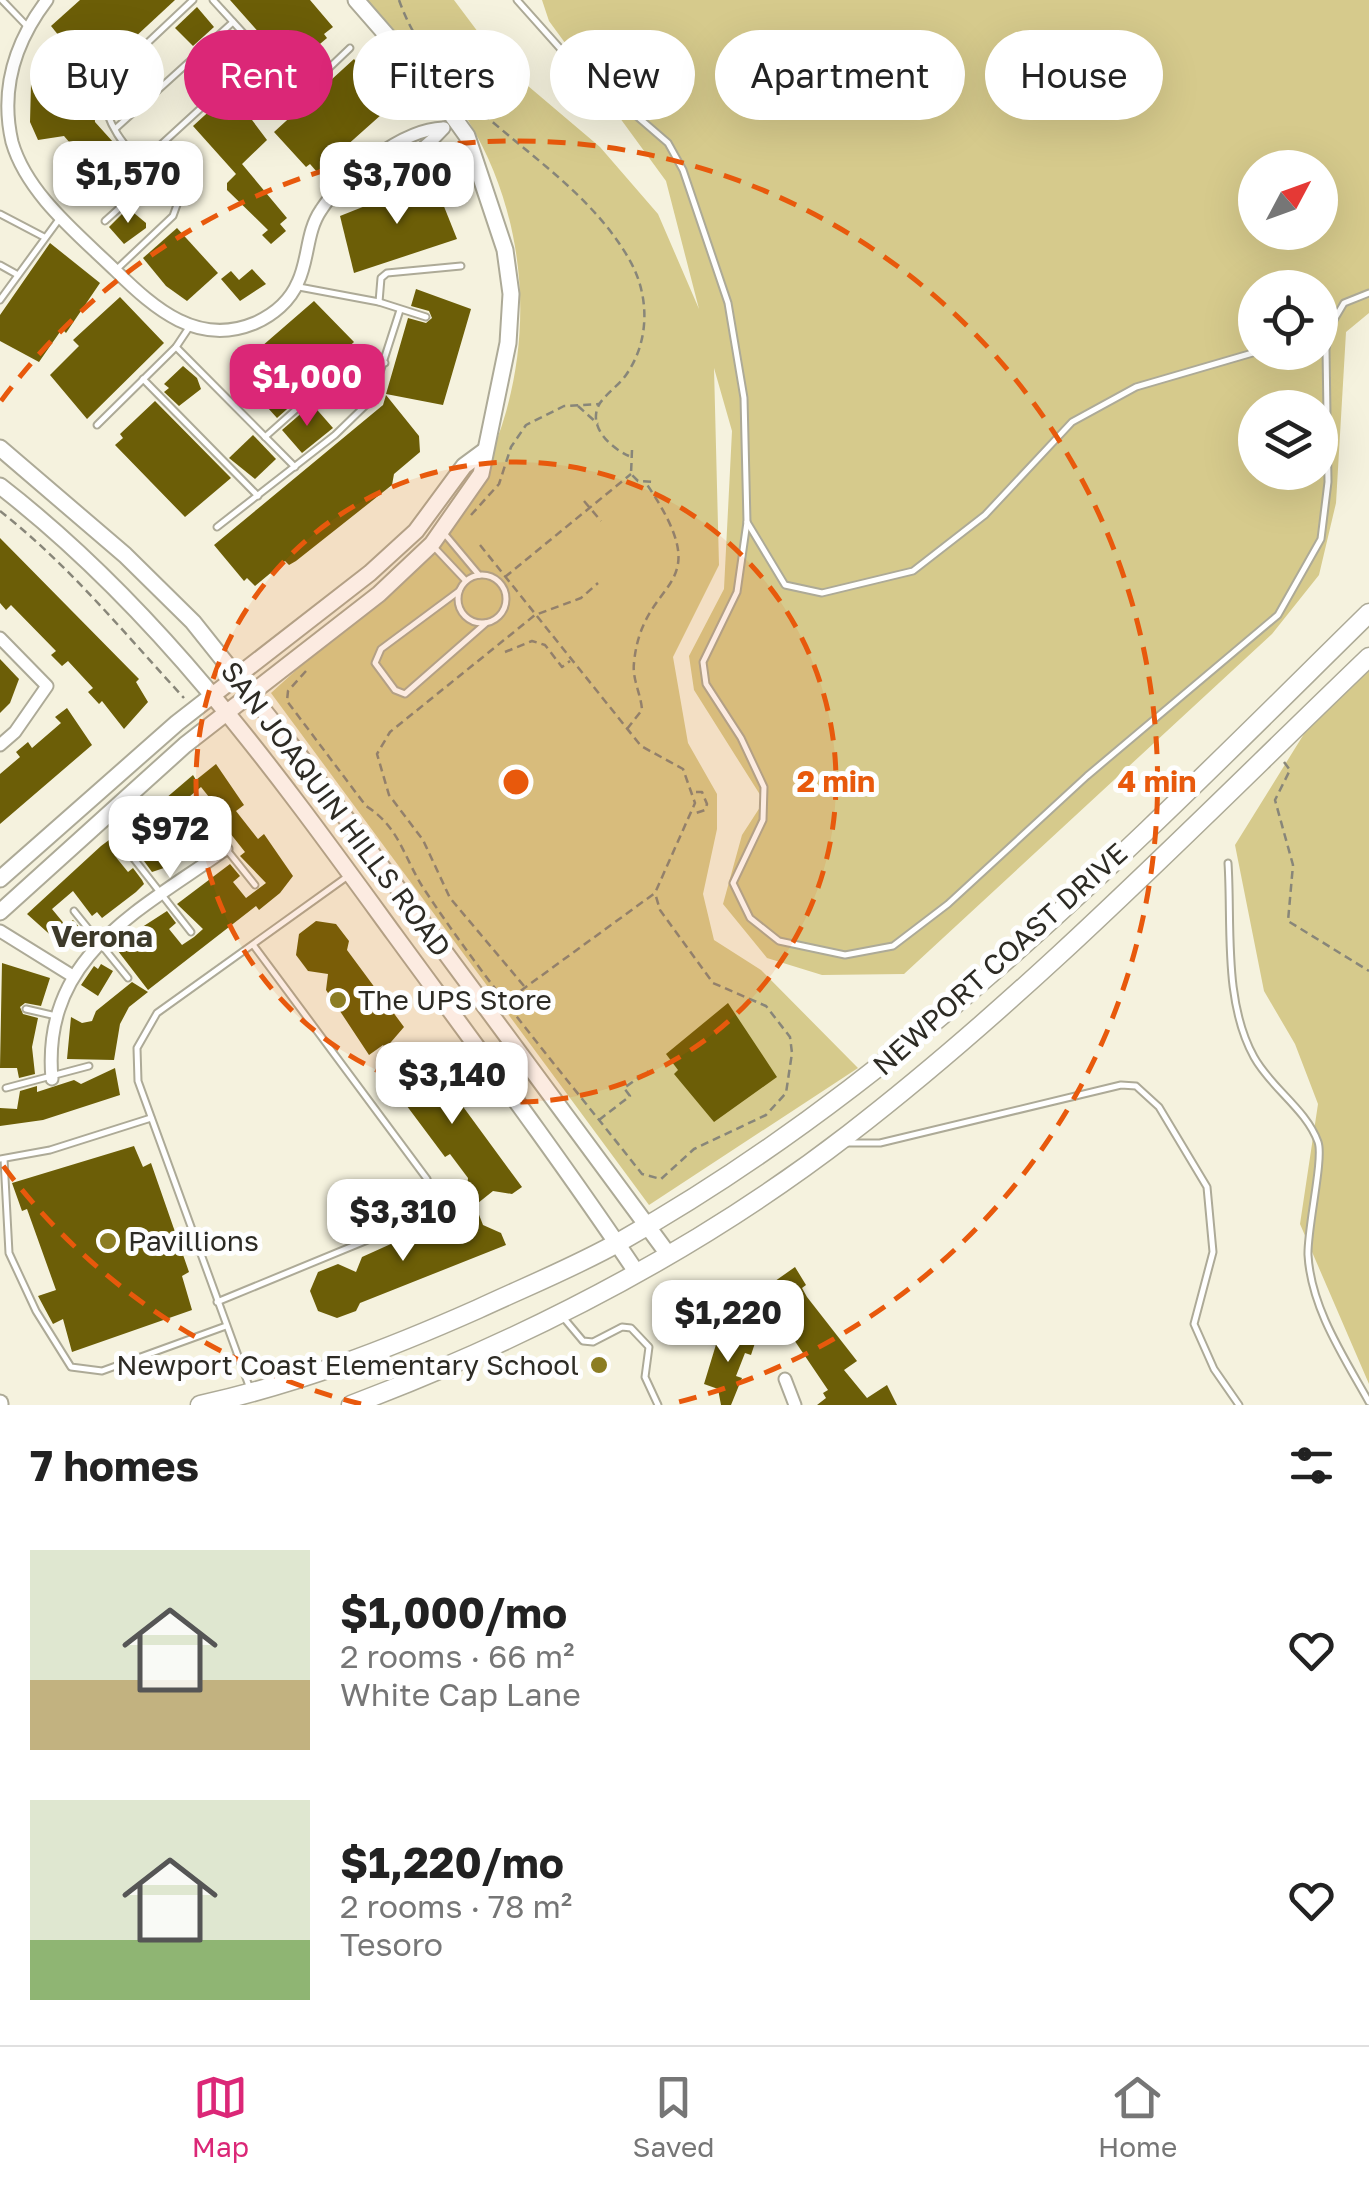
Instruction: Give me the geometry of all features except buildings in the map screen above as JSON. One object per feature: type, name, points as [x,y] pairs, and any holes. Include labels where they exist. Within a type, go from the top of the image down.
[{"type":"main road","points":[[0,912],[67,848],[229,712],[379,594],[438,538],[481,474],[508,343],[511,294],[505,250],[484,180],[450,125],[356,0]]},
{"type":"main road","name":"SAN JOAQUIN HILLS ROAD","points":[[0,448],[125,554],[192,622],[668,1254]]},
{"type":"main road","points":[[0,879],[195,710],[370,574],[416,531],[464,466],[483,452]]},
{"type":"main road","name":"SAN JOAQUIN HILLS ROAD","points":[[0,486],[117,587],[229,712],[636,1273]]},
{"type":"main road","name":"NEWPORT COAST DRIVE","points":[[200,1405],[252,1394],[398,1345],[617,1244],[760,1155],[957,1005],[1369,613]]},
{"type":"main road","name":"NEWPORT COAST DRIVE","points":[[351,1405],[561,1314],[668,1254],[838,1142],[944,1058],[1369,658]]},
{"type":"street","points":[[47,0],[15,54],[3,96],[15,152],[34,185],[116,270],[158,310],[190,326],[216,332],[244,328],[271,314],[296,287],[313,225],[343,184],[359,184],[396,164],[450,125]]},
{"type":"street","points":[[0,638],[46,686],[15,732],[0,745]]},
{"type":"street","points":[[52,1079],[50,1048],[56,1016],[72,975],[100,943],[226,849]]},
{"type":"street","points":[[0,931],[72,975]]},
{"type":"street","points":[[785,1379],[795,1405]]},
{"type":"lane","points":[[2,0],[29,27]]},
{"type":"lane","points":[[116,270],[178,208],[115,129],[102,103],[107,81],[192,0]]},
{"type":"lane","points":[[213,0],[240,30]]},
{"type":"lane","points":[[517,0],[566,56],[668,144],[683,170],[731,322],[744,398],[746,522],[737,592],[703,662],[706,684],[742,738],[764,787],[764,820],[734,882],[735,892],[750,918],[779,941],[845,955],[893,946],[948,904],[1088,776],[1278,615],[1321,539],[1328,482],[1326,370]]},
{"type":"lane","points":[[115,129],[233,22]]},
{"type":"lane","points":[[333,64],[350,48]]},
{"type":"lane","points":[[142,162],[188,120]]},
{"type":"lane","points":[[105,221],[155,176]]},
{"type":"lane","points":[[0,214],[44,238]]},
{"type":"lane","points":[[0,300],[62,216]]},
{"type":"lane","points":[[0,266],[18,275]]},
{"type":"lane","points":[[379,302],[381,278],[387,273],[460,266]]},
{"type":"lane","points":[[296,287],[379,302],[426,317]]},
{"type":"lane","points":[[1338,313],[1344,303],[1369,293]]},
{"type":"lane","points":[[217,528],[372,400],[400,310]]},
{"type":"lane","points":[[97,426],[176,348],[190,326]]},
{"type":"lane","points":[[176,348],[295,467]]},
{"type":"lane","points":[[746,522],[785,585],[822,593],[914,571],[986,515],[1072,422],[1136,388],[1238,357]]},
{"type":"lane","points":[[265,438],[355,358],[385,363]]},
{"type":"lane","points":[[143,379],[258,496]]},
{"type":"lane","points":[[438,538],[479,575],[497,580],[506,596],[502,614],[405,694],[395,690],[376,663],[382,649],[466,581],[479,575]]},
{"type":"lane","points":[[438,538],[466,581]]},
{"type":"lane","points":[[459,590],[458,600],[466,618],[486,624]]},
{"type":"lane","points":[[195,810],[255,885]]},
{"type":"lane","points":[[134,858],[191,932]]},
{"type":"lane","points":[[1228,863],[1240,1025],[1263,1072],[1310,1126],[1320,1146],[1309,1215],[1308,1258],[1320,1310],[1369,1402]]},
{"type":"lane","points":[[252,1394],[152,1118],[136,1064],[137,1048],[148,1024],[350,874]]},
{"type":"lane","points":[[74,911],[128,978]]},
{"type":"lane","points":[[217,1302],[421,1218],[434,1200],[424,1175],[254,945]]},
{"type":"lane","points":[[26,1010],[56,1016]]},
{"type":"lane","points":[[6,1088],[52,1079],[89,1066]]},
{"type":"lane","points":[[838,1142],[880,1143],[1122,1084],[1146,1093],[1207,1187],[1213,1252],[1194,1324],[1214,1369],[1239,1405]]},
{"type":"lane","points":[[152,1118],[50,1150],[2,1159],[9,1253],[36,1311],[71,1367],[102,1371],[226,1326]]},
{"type":"lane","points":[[561,1314],[583,1340],[593,1342],[622,1327],[640,1335],[649,1347],[645,1377],[658,1405]]},
{"type":"path","points":[[399,0],[425,50],[455,89],[582,198],[609,229],[638,276],[644,308],[639,350],[625,378],[599,404],[598,424]]},
{"type":"path","points":[[577,405],[598,424],[606,443],[628,456]]},
{"type":"path","points":[[627,729],[642,710],[633,664],[638,645],[670,588],[679,550],[672,523],[646,484],[631,474],[628,456],[632,450]]},
{"type":"path","points":[[505,577],[631,474]]},
{"type":"path","points":[[646,484],[656,482]]},
{"type":"path","points":[[584,501],[601,521]]},
{"type":"path","points":[[0,511],[108,614],[195,710]]},
{"type":"path","points":[[288,691],[287,701],[366,806],[384,818],[400,837],[426,892],[642,1174],[662,1179],[694,1149],[766,1115],[786,1093],[792,1074],[790,1037],[766,1006],[713,983],[660,910],[655,892],[668,854],[693,813],[694,792],[683,769],[641,746],[480,545]]},
{"type":"path","points":[[525,988],[450,898],[423,840],[382,780],[377,754],[390,732],[535,615],[581,598],[598,584]]},
{"type":"path","points":[[505,652],[532,641],[545,645],[562,668],[572,660]]},
{"type":"path","points":[[1273,750],[1290,770],[1275,800],[1294,865],[1288,921],[1369,970]]},
{"type":"path","points":[[693,813],[706,810],[708,804],[702,792],[694,792]]},
{"type":"path","points":[[507,1001],[655,892]]},
{"type":"path","points":[[600,1120],[630,1096],[624,1088],[648,1071]]},
{"type":"shaded area","points":[[367,0],[454,0],[476,30],[394,30]]},
{"type":"shaded area","points":[[542,0],[1369,0],[1369,313],[1346,332],[1338,469],[1338,390],[1238,390],[1238,490],[1337,490],[1319,575],[1272,634],[904,974],[822,975],[767,958],[723,904],[742,835],[764,801],[694,690],[689,656],[724,589],[732,431],[714,368],[719,565],[673,657],[688,743],[717,794],[717,829],[703,894],[714,940],[761,970],[858,1068],[649,1205],[271,693],[443,536],[478,483],[499,434],[513,382],[520,329],[519,275],[510,222],[493,171],[469,122],[530,120],[530,88],[550,105],[550,120],[568,120],[600,147],[658,214],[699,309],[666,181],[621,120],[695,120],[695,30],[556,30]]},
{"type":"shaded area","points":[[1369,661],[1369,1384],[1300,1224],[1318,1104],[1295,1044],[1264,991],[1235,845],[1330,692]]},
{"type":"place","name":"The UPS Store","points":[[338,1000]]},
{"type":"place","name":"Pavillions","points":[[108,1241]]},
{"type":"place","name":"Newport Coast Elementary School","points":[[599,1365]]},
{"type":"district","name":"Verona","points":[[102,937]]}]
